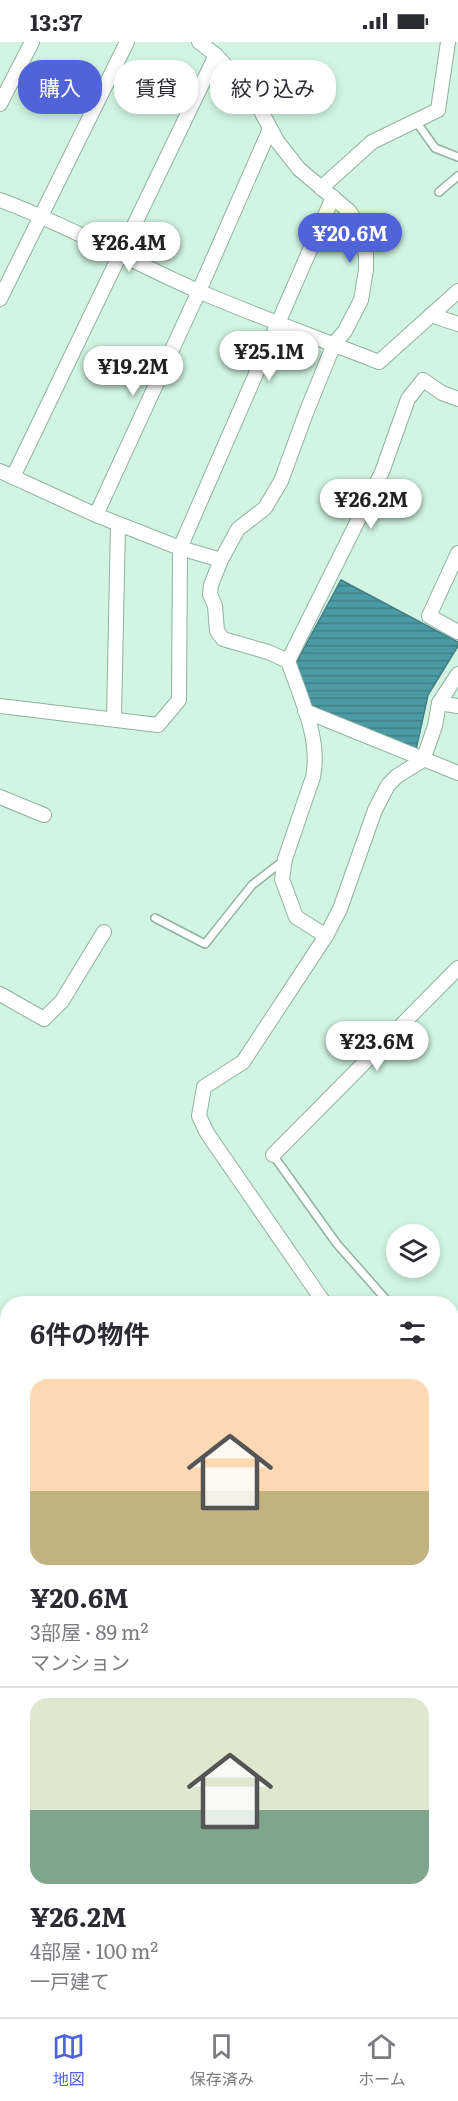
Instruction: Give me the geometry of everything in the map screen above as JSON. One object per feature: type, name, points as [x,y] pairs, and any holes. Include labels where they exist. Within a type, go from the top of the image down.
[{"type":"street","points":[[0,104],[32,42]]},
{"type":"street","points":[[0,299],[127,42]]},
{"type":"street","points":[[199,42],[216,55],[253,96],[270,129],[299,169],[349,211],[358,224],[366,255],[361,300],[345,331],[334,344],[282,481],[265,508],[238,529],[221,560],[211,585],[210,594],[215,606],[217,631],[223,639],[268,652],[288,661]]},
{"type":"street","points":[[321,188],[372,142],[438,111],[448,42]]},
{"type":"street","points":[[216,55],[120,255],[6,474],[118,524],[180,548],[221,560]]},
{"type":"street","points":[[96,515],[199,291],[270,129]]},
{"type":"street","points":[[0,706],[158,725],[179,700],[180,548],[333,197]]},
{"type":"street","points":[[0,200],[41,216],[199,291],[379,362],[458,291]]},
{"type":"street","points":[[431,315],[458,324]]},
{"type":"street","points":[[326,936],[296,917],[282,879],[285,859],[316,764],[305,711],[288,661],[382,472],[408,399],[423,380],[442,393],[458,399]]},
{"type":"street","points":[[114,718],[118,524]]},
{"type":"street","points":[[458,553],[429,616],[458,632]]},
{"type":"street","points":[[319,1296],[207,1133],[199,1116],[204,1087],[243,1062],[326,936],[340,909],[375,810],[388,785],[397,776],[423,760],[435,726],[439,703],[458,674]]},
{"type":"street","points":[[439,703],[458,706]]},
{"type":"street","points":[[305,711],[458,773]]},
{"type":"street","points":[[0,797],[44,815]]},
{"type":"street","points":[[0,994],[44,1019],[62,1001],[104,932]]},
{"type":"street","points":[[273,1155],[458,968]]},
{"type":"lane","points":[[415,120],[435,148],[458,157]]},
{"type":"lane","points":[[439,192],[458,176]]},
{"type":"lane","points":[[155,918],[205,944],[252,885],[285,859]]},
{"type":"lane","points":[[273,1155],[337,1244],[383,1296]]},
{"type":"water","points":[[341,580],[458,642],[458,646],[428,695],[416,750],[311,705],[296,663]]}]
